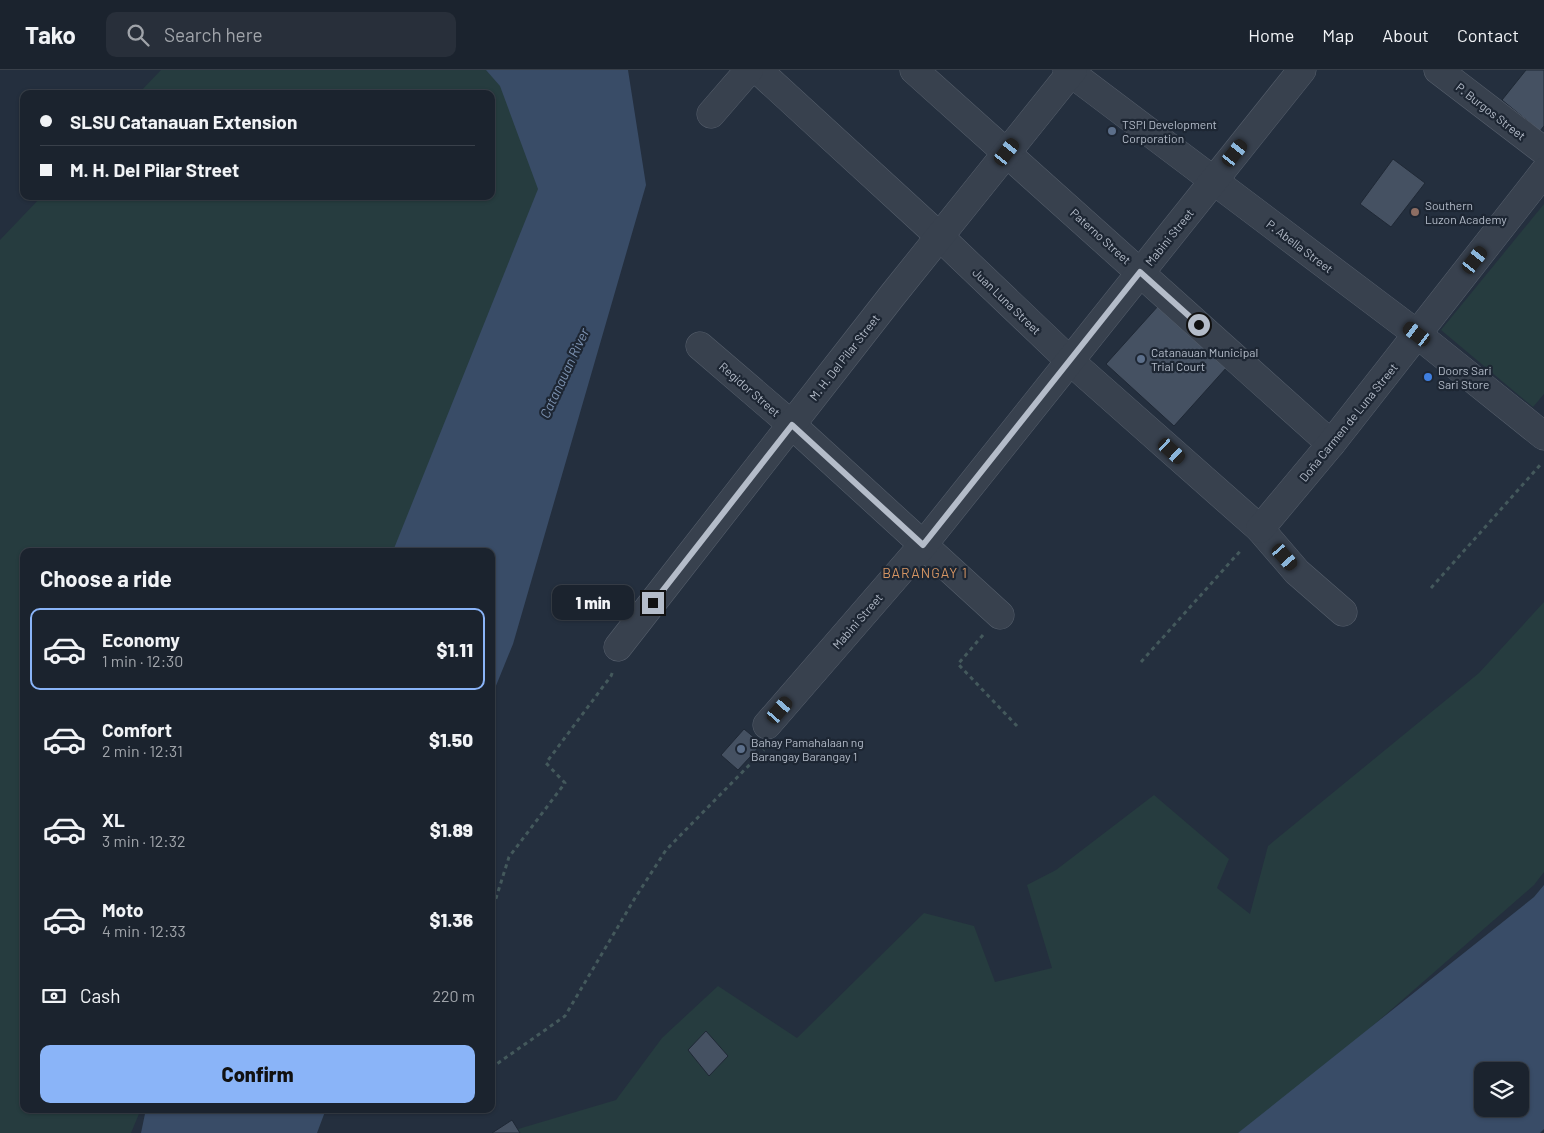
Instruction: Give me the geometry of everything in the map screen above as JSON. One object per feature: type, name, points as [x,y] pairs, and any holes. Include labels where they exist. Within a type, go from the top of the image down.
[{"type":"street","points":[[711,114],[750,70]]},
{"type":"street","name":"Juan Luna Street","points":[[758,70],[939,236],[1070,361],[1260,529],[1297,572],[1343,612]]},
{"type":"street","name":"Paterno Street","points":[[914,70],[1331,444]]},
{"type":"street","name":"Mabini Street","points":[[767,725],[923,545],[1302,70]]},
{"type":"street","name":"P. Burgos Street","points":[[1438,70],[1544,151]]},
{"type":"street","name":"M. H. Del Pilar Street","points":[[618,647],[1070,71]]},
{"type":"street","name":"P. Abella Street","points":[[1070,71],[1213,181],[1540,424]]},
{"type":"street","name":"Doña Carmen de Luna Street","points":[[1260,529],[1331,444],[1544,172]]},
{"type":"street","name":"Regidor Street","points":[[700,346],[792,425],[1000,615]]},
{"type":"path","points":[[1431,588],[1544,460]]},
{"type":"path","points":[[1141,662],[1260,529]]},
{"type":"path","points":[[1000,615],[958,664],[1018,726]]},
{"type":"path","points":[[495,901],[509,857],[565,783],[546,763],[612,676],[618,647]]},
{"type":"path","points":[[495,1065],[565,1016],[635,898],[666,850],[765,749],[767,725]]},
{"type":"green space","points":[[161,70],[516,70],[553,148],[411,548],[20,548],[20,1113],[139,1113],[131,1133],[0,1133],[0,240],[38,200],[495,200],[495,90],[142,90]]},
{"type":"green space","points":[[1544,204],[1544,394],[1533,407],[1441,330]]},
{"type":"green space","points":[[1544,602],[1544,872],[1534,885],[1250,1133],[505,1133],[616,1100],[662,1038],[718,986],[797,1038],[924,913],[974,926],[995,982],[1052,968],[1027,885],[1056,870],[1154,795],[1229,859],[1217,888],[1250,914],[1268,846],[1479,673]]},
{"type":"water","name":"Catanauan River","points":[[486,70],[628,70],[646,185],[513,644],[495,688],[495,548],[394,548],[538,189],[500,86]]},
{"type":"water","points":[[1544,885],[1544,1129],[1540,1133],[1238,1133],[1534,897]]},
{"type":"water","points":[[145,1113],[324,1113],[317,1133],[141,1133]]},
{"type":"building","points":[[1526,70],[1544,70],[1544,126],[1540,131],[1502,100]]},
{"type":"building","name":"Southern Luzon Academy","points":[[1393,159],[1425,183],[1391,227],[1360,204]]},
{"type":"building","points":[[1159,305],[1227,367],[1174,426],[1106,364]]},
{"type":"building","name":"Bahay Pamahalaan ng Barangay Barangay 1","points":[[744,729],[762,744],[738,770],[721,755]]},
{"type":"building","points":[[706,1031],[728,1056],[709,1076],[688,1050]]},
{"type":"building","points":[[512,1120],[520,1133],[492,1133]]},
{"type":"place","name":"TSPI Development Corporation","points":[[1112,131]]},
{"type":"place","name":"Southern Luzon Academy","points":[[1415,212]]},
{"type":"place","name":"Catanauan Municipal Trial Court","points":[[1141,359]]},
{"type":"place","name":"Doors Sari Sari Store","points":[[1428,377]]},
{"type":"place","name":"Bahay Pamahalaan ng Barangay Barangay 1","points":[[741,749]]},
{"type":"district","name":"BARANGAY 1","points":[[925,572]]},
{"type":"route","points":[[653,603],[792,425],[923,545],[1140,272],[1199,325]]}]
